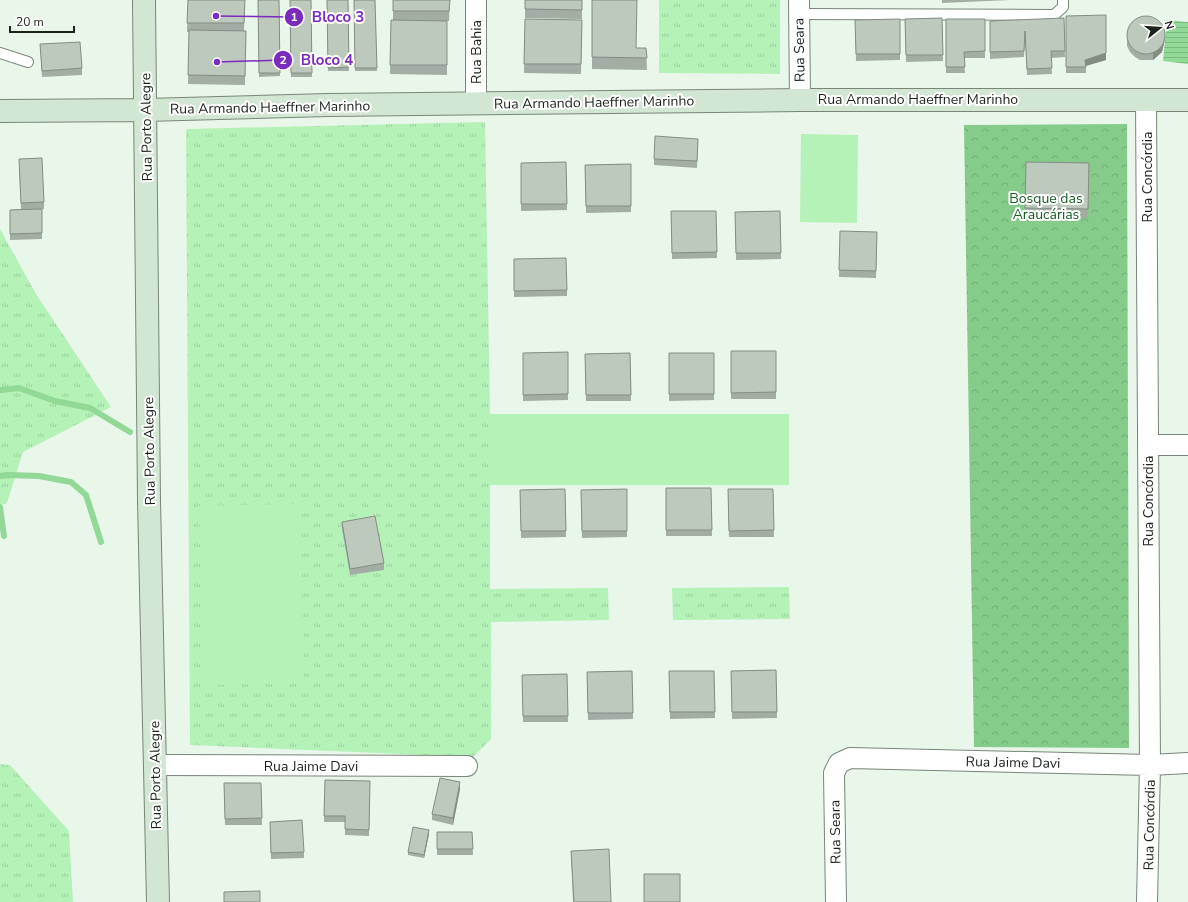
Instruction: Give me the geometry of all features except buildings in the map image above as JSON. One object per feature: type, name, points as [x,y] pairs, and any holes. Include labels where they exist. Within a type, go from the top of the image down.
[{"type":"street","name":"Rua Porto Alegre","points":[[144,0],[150,508],[154,765],[158,902]]},
{"type":"street","name":"Rua Bahia","points":[[476,0],[476,104]]},
{"type":"street","name":"Rua Seara","points":[[799,7],[800,100]]},
{"type":"street","name":"Rua Concórdia","points":[[1146,99],[1150,765],[1147,902]]},
{"type":"street","name":"Rua Armando Haeffner Marinho","points":[[0,111],[146,110],[328,105],[800,100],[1188,100]]},
{"type":"street","points":[[1148,445],[1188,445]]},
{"type":"street","name":"Rua Jaime Davi","points":[[839,763],[850,758],[1150,765],[1188,763]]},
{"type":"street","name":"Rua Seara","points":[[836,902],[834,773],[839,763]]},
{"type":"street","name":"Rua Jaime Davi","points":[[154,765],[467,766]]},
{"type":"lane","points":[[799,7],[1054,15],[1063,8],[1063,0]]},
{"type":"lane","points":[[0,53],[28,62]]},
{"type":"green space","points":[[659,0],[780,0],[780,74],[659,73]]},
{"type":"green space","points":[[485,122],[490,414],[490,589],[608,588],[609,620],[491,622],[491,739],[473,757],[190,745],[186,129]]},
{"type":"green space","name":"Bosque das Araucárias","points":[[1127,124],[1129,748],[974,747],[964,125]]},
{"type":"green space","points":[[801,134],[858,135],[857,223],[800,222]]},
{"type":"green space","points":[[0,229],[36,294],[111,407],[23,452],[7,503],[0,505]]},
{"type":"green space","points":[[490,414],[789,414],[789,485],[490,485]]},
{"type":"green space","points":[[300,504],[304,683],[203,685],[199,506]]},
{"type":"green space","points":[[789,587],[790,619],[673,620],[672,588]]},
{"type":"green space","points":[[0,764],[10,765],[69,831],[73,902],[0,902]]},
{"type":"shaded area","points":[[1167,20],[1188,22],[1188,64],[1163,61]]},
{"type":"waterway","points":[[0,390],[19,388],[55,401],[90,408],[130,432]]},
{"type":"waterway","points":[[0,476],[39,476],[71,482],[86,495],[101,542]]},
{"type":"waterway","points":[[0,507],[4,536]]},
{"type":"place","name":"Bloco 3","points":[[216,16]]},
{"type":"place","name":"Bloco 4","points":[[217,62]]}]
